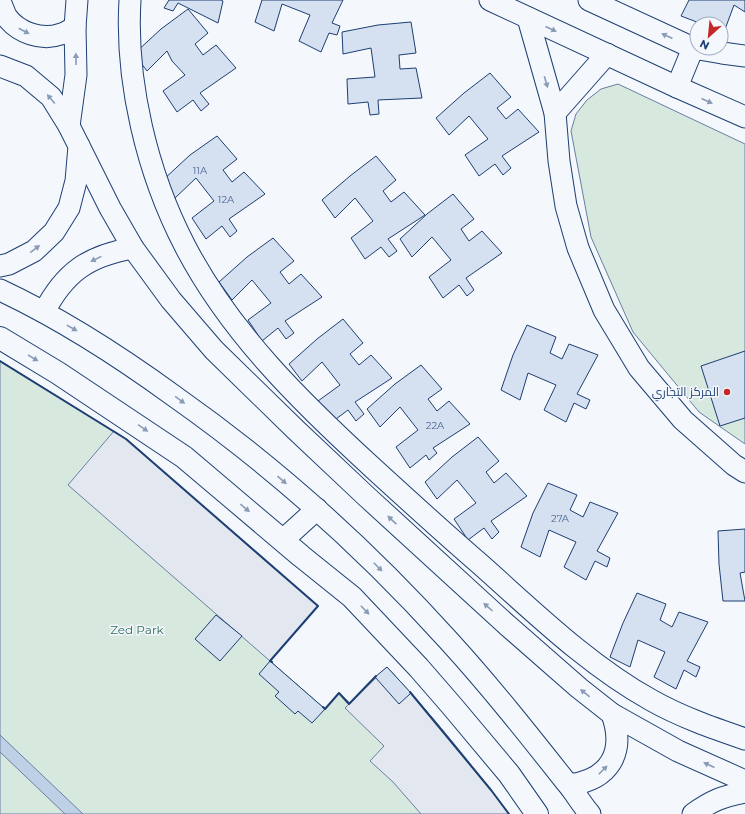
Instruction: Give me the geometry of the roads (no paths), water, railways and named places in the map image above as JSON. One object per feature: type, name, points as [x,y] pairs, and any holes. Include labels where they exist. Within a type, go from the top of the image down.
[{"type":"street","points":[[69,126],[76,75],[75,27],[77,0]]},
{"type":"street","points":[[130,0],[129,21],[133,79],[144,136],[161,192],[184,245],[210,289],[248,342],[312,410],[359,455],[461,548],[572,645],[606,671],[651,700],[699,723],[745,739]]},
{"type":"street","points":[[490,0],[677,88],[745,118]]},
{"type":"street","points":[[590,0],[689,46]]},
{"type":"street","points":[[0,1],[6,15],[17,27],[30,34],[46,37],[61,34],[75,27]]},
{"type":"street","points":[[528,18],[555,113],[558,161],[566,206],[578,248],[604,310],[640,368],[683,420],[734,465],[745,472]]},
{"type":"street","points":[[555,113],[607,54]]},
{"type":"street","points":[[729,54],[745,56]]},
{"type":"street","points":[[677,88],[690,56]]},
{"type":"street","points":[[0,66],[26,76],[51,98],[69,126],[110,208],[133,248],[175,305],[214,350],[366,496],[567,677],[612,714],[678,751],[745,781]]},
{"type":"street","points":[[0,266],[9,264],[34,251],[54,232],[68,208],[76,181],[79,146]]},
{"type":"street","points":[[44,312],[53,295],[65,280],[79,268],[96,258],[114,251],[133,248]]},
{"type":"street","points":[[0,290],[44,312],[88,337],[148,376],[206,418],[263,463],[317,510],[363,552],[449,641],[569,785],[581,804],[590,814]]},
{"type":"street","points":[[0,338],[64,377],[184,457],[352,597],[419,668],[461,717],[509,774],[537,814]]},
{"type":"street","points":[[283,540],[317,510]]},
{"type":"street","points":[[569,785],[582,783],[596,777],[606,768],[614,756],[618,742],[617,728],[612,714]]},
{"type":"street","points":[[693,814],[706,805],[726,795],[745,792]]},
{"type":"water","points":[[0,735],[83,814],[65,814],[0,752]]},
{"type":"place","name":"المركز التجاري","points":[[727,392]]},
{"type":"park label","name":"Zed Park","points":[[137,630]]}]
